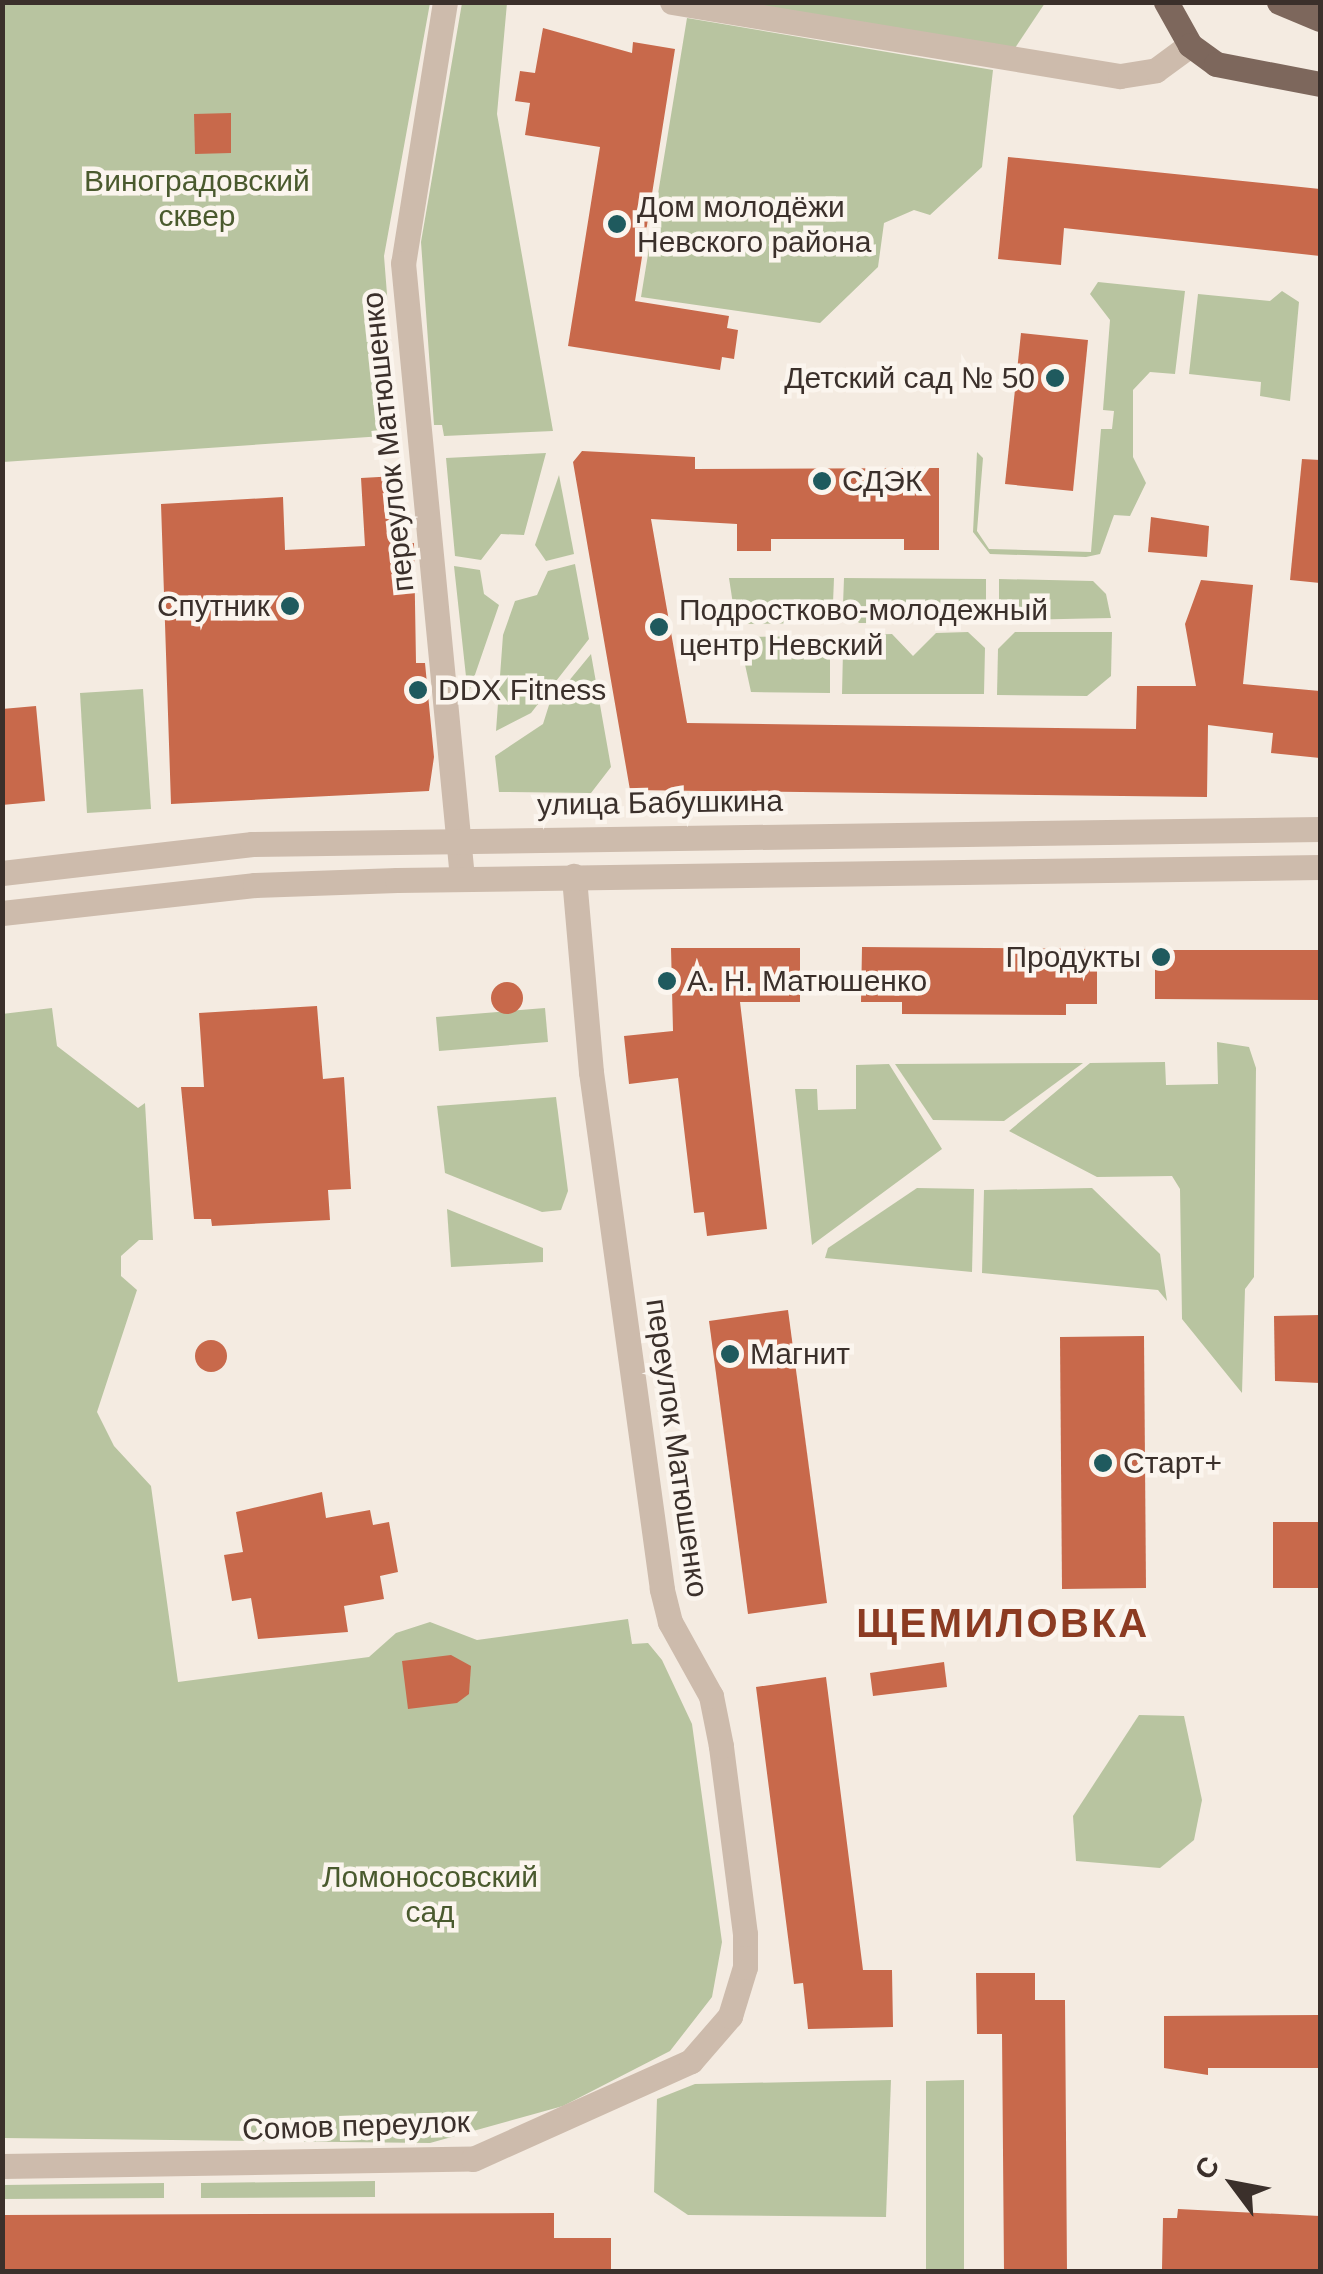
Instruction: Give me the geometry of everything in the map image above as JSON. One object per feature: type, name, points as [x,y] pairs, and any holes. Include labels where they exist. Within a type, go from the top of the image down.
[{"type":"main road","points":[[1166,2],[1190,45],[1247,75],[1320,84]]},
{"type":"main road","points":[[1279,2],[1320,20]]},
{"type":"street","name":"переулок Матюшенко","points":[[444,2],[403,263],[462,878]]},
{"type":"street","points":[[672,2],[1120,76],[1156,70],[1190,45]]},
{"type":"street","name":"улица Бабушкина","points":[[2,873],[252,844],[458,838],[1320,829]]},
{"type":"street","points":[[2,912],[256,885],[462,878],[1320,866]]},
{"type":"street","name":"переулок Матюшенко","points":[[574,876],[577,963],[662,1589],[670,1622],[712,1696],[745,1934],[746,1967],[730,2016],[691,2062]]},
{"type":"street","name":"Сомов переулок","points":[[2,2166],[473,2159],[691,2062]]},
{"type":"green space","name":"Виноградовский сквер","points":[[2,3],[430,3],[384,256],[398,435],[3,462]]},
{"type":"green space","points":[[462,3],[507,3],[497,114],[553,431],[444,436],[442,425],[434,425],[421,242]]},
{"type":"green space","points":[[742,3],[1045,3],[1015,48]]},
{"type":"green space","points":[[687,18],[993,70],[982,167],[930,215],[914,210],[884,223],[878,267],[820,323],[641,297]]},
{"type":"green space","points":[[1098,282],[1185,291],[1175,374],[1150,372],[1133,390],[1133,457],[1146,483],[1130,516],[1114,515],[1100,554],[990,554],[973,532],[977,452],[983,458],[977,531],[989,549],[1091,552],[1101,429],[1112,429],[1114,411],[1103,410],[1110,320],[1090,294]]},
{"type":"green space","points":[[1282,291],[1299,302],[1290,401],[1260,396],[1261,382],[1189,374],[1198,294],[1270,301]]},
{"type":"green space","points":[[546,453],[524,535],[501,534],[481,560],[455,556],[446,458]]},
{"type":"green space","points":[[559,475],[574,554],[546,561],[535,545]]},
{"type":"green space","points":[[575,564],[589,639],[531,713],[496,731],[503,635],[515,601],[537,595],[548,571]]},
{"type":"green space","points":[[454,566],[480,570],[484,594],[499,605],[468,695]]},
{"type":"green space","points":[[729,578],[834,578],[833,603],[816,623],[736,624]]},
{"type":"green space","points":[[844,578],[986,579],[986,604],[970,622],[936,623],[915,602],[892,623],[859,623],[843,605]]},
{"type":"green space","points":[[999,579],[1093,581],[1106,594],[1111,618],[1015,620],[999,604]]},
{"type":"green space","points":[[968,632],[985,648],[984,694],[842,694],[843,651],[858,635],[892,634],[913,656],[936,633]]},
{"type":"green space","points":[[1015,632],[1112,632],[1111,676],[1087,696],[997,695],[998,649]]},
{"type":"green space","points":[[815,636],[830,650],[830,693],[751,692],[739,637]]},
{"type":"green space","points":[[591,654],[611,767],[591,793],[499,792],[495,756],[543,724],[549,705]]},
{"type":"green space","points":[[143,689],[151,809],[87,813],[80,693]]},
{"type":"green space","name":"Ломоносовский сад","points":[[52,1008],[57,1046],[138,1108],[145,1103],[153,1240],[139,1240],[121,1256],[121,1276],[137,1290],[97,1412],[114,1446],[151,1486],[178,1682],[369,1657],[396,1633],[430,1622],[477,1640],[628,1619],[632,1644],[648,1643],[662,1660],[692,1724],[722,1942],[712,1997],[670,2051],[563,2106],[430,2143],[3,2138],[2,1014]]},
{"type":"green space","points":[[545,1008],[548,1042],[439,1051],[436,1017]]},
{"type":"green space","points":[[1217,1042],[1249,1047],[1256,1068],[1254,1277],[1245,1289],[1242,1393],[1182,1319],[1180,1189],[1172,1176],[1097,1177],[1009,1131],[1090,1063],[1165,1062],[1166,1085],[1218,1084]]},
{"type":"green space","points":[[1083,1063],[1004,1121],[933,1120],[895,1064]]},
{"type":"green space","points":[[889,1064],[942,1149],[812,1245],[795,1089],[817,1089],[818,1110],[856,1109],[856,1065]]},
{"type":"green space","points":[[556,1097],[568,1191],[561,1210],[542,1212],[445,1173],[437,1106]]},
{"type":"green space","points":[[917,1188],[974,1189],[972,1272],[825,1258],[828,1248]]},
{"type":"green space","points":[[1092,1188],[1160,1254],[1167,1301],[1158,1290],[982,1273],[984,1190]]},
{"type":"green space","points":[[447,1209],[543,1248],[543,1262],[451,1267]]},
{"type":"green space","points":[[1139,1715],[1184,1716],[1202,1800],[1194,1840],[1160,1868],[1076,1861],[1073,1816]]},
{"type":"green space","points":[[891,2080],[886,2217],[688,2215],[654,2192],[657,2099],[695,2084]]},
{"type":"green space","points":[[964,2080],[964,2271],[926,2271],[926,2081]]},
{"type":"green space","points":[[375,2181],[375,2197],[201,2198],[201,2183]]},
{"type":"green space","points":[[164,2183],[164,2198],[3,2199],[3,2185]]},
{"type":"building","name":"Дом молодёжи Невского района","points":[[543,28],[632,53],[633,42],[675,49],[635,301],[729,316],[727,328],[738,330],[734,359],[722,357],[720,370],[568,346],[600,147],[525,135],[530,103],[515,101],[520,71],[535,73]]},
{"type":"building","points":[[231,113],[231,153],[195,154],[194,114]]},
{"type":"building","points":[[1008,157],[1320,189],[1320,256],[1064,228],[1061,265],[998,259]]},
{"type":"building","points":[[1021,333],[1088,340],[1073,491],[1005,484]]},
{"type":"building","points":[[582,451],[695,457],[695,469],[939,468],[939,550],[904,550],[904,539],[771,539],[771,551],[737,551],[737,524],[651,519],[687,723],[1136,729],[1137,686],[1196,686],[1185,624],[1201,580],[1253,585],[1243,684],[1320,691],[1320,758],[1271,753],[1273,733],[1208,725],[1207,797],[630,790],[573,462]]},
{"type":"building","points":[[1302,459],[1320,460],[1320,583],[1290,580]]},
{"type":"building","name":"Спутник","points":[[397,476],[401,544],[414,543],[416,663],[425,663],[434,757],[429,791],[171,804],[161,504],[283,497],[285,550],[365,546],[361,478]]},
{"type":"building","points":[[1151,517],[1209,526],[1207,557],[1148,552]]},
{"type":"building","points":[[36,706],[45,801],[2,805],[2,709]]},
{"type":"building","points":[[862,947],[1097,949],[1097,1004],[1066,1004],[1066,1015],[902,1014],[902,1002],[861,1002]]},
{"type":"building","points":[[671,948],[800,948],[800,1002],[740,1002],[767,1229],[707,1236],[704,1212],[694,1213],[678,1078],[629,1084],[624,1036],[673,1031]]},
{"type":"building","points":[[1155,950],[1318,950],[1320,1000],[1155,999]]},
{"type":"building","points":[[507,982],[518,987],[523,998],[518,1009],[507,1014],[496,1009],[491,998],[496,987]]},
{"type":"building","points":[[317,1006],[323,1079],[344,1077],[351,1189],[328,1190],[330,1220],[212,1226],[211,1219],[194,1219],[181,1087],[204,1087],[199,1013]]},
{"type":"building","points":[[788,1310],[827,1603],[748,1614],[709,1321]]},
{"type":"building","points":[[1320,1315],[1320,1383],[1275,1381],[1274,1316]]},
{"type":"building","name":"Старт+","points":[[1144,1336],[1146,1588],[1062,1589],[1060,1337]]},
{"type":"building","points":[[211,1340],[222,1345],[227,1356],[222,1367],[211,1372],[200,1367],[195,1356],[200,1345]]},
{"type":"building","points":[[322,1492],[326,1518],[370,1510],[373,1525],[389,1522],[398,1572],[380,1576],[384,1599],[344,1606],[348,1632],[258,1639],[251,1598],[232,1601],[224,1555],[243,1552],[236,1512]]},
{"type":"building","points":[[1273,1522],[1320,1522],[1320,1588],[1273,1588]]},
{"type":"building","points":[[451,1655],[471,1666],[469,1694],[457,1703],[408,1709],[402,1661]]},
{"type":"building","points":[[944,1662],[947,1687],[873,1696],[870,1673]]},
{"type":"building","points":[[826,1677],[863,1970],[892,1970],[893,2027],[808,2029],[803,1983],[794,1984],[756,1687]]},
{"type":"building","points":[[976,1973],[1035,1973],[1035,2000],[1065,2000],[1067,2272],[1004,2272],[1002,2034],[977,2034]]},
{"type":"building","points":[[1320,2015],[1320,2068],[1208,2068],[1208,2075],[1164,2068],[1164,2016]]},
{"type":"building","points":[[1178,2209],[1320,2216],[1320,2270],[1162,2269],[1163,2218],[1177,2218]]},
{"type":"building","points":[[554,2213],[554,2238],[611,2238],[611,2272],[2,2272],[2,2215]]},
{"type":"place","name":"Дом молодёжи Невского района","points":[[617,224]]},
{"type":"place","name":"Детский сад № 50","points":[[1055,378]]},
{"type":"place","name":"СДЭК","points":[[822,481]]},
{"type":"place","name":"Спутник","points":[[290,606]]},
{"type":"place","name":"Подростково-молодежный центр Невский","points":[[659,627]]},
{"type":"place","name":"DDX Fitness","points":[[418,690]]},
{"type":"place","name":"Продукты","points":[[1161,957]]},
{"type":"place","name":"А. Н. Матюшенко","points":[[667,981]]},
{"type":"place","name":"Магнит","points":[[730,1354]]},
{"type":"place","name":"Старт+","points":[[1103,1463]]},
{"type":"district","name":"ЩЕМИЛОВКА","points":[[1003,1623]]}]
